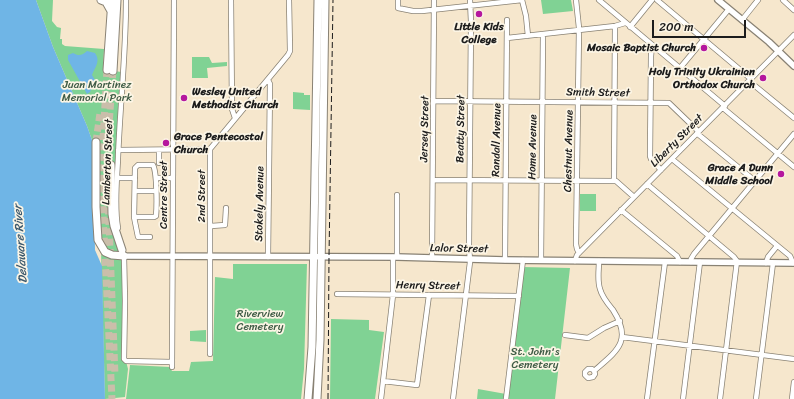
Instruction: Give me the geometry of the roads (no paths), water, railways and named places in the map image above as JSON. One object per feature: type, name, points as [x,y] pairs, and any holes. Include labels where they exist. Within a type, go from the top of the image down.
[{"type":"highway","points":[[101,0],[106,2],[111,11]]},
{"type":"highway","points":[[112,0],[110,70],[117,0]]},
{"type":"highway","points":[[317,399],[319,363],[317,257],[318,0]]},
{"type":"highway","points":[[308,399],[317,257],[325,0]]},
{"type":"highway","points":[[96,142],[96,207],[98,240],[105,252],[112,255],[123,253],[114,226],[112,214],[111,165]]},
{"type":"main road","points":[[718,0],[794,66]]},
{"type":"main road","name":"Lalor Street","points":[[123,253],[173,256],[395,257],[505,260],[794,263]]},
{"type":"street","name":"Lamberton Street","points":[[126,0],[117,178],[117,219],[123,253],[126,301],[124,356],[126,361]]},
{"type":"street","name":"Centre Street","points":[[126,361],[172,364],[174,0]]},
{"type":"street","points":[[231,0],[232,109],[235,118]]},
{"type":"street","points":[[118,150],[210,149],[289,53],[290,0]]},
{"type":"street","points":[[398,0],[398,8],[416,11],[522,0],[526,16],[528,36]]},
{"type":"street","name":"Jersey Street","points":[[432,258],[434,0]]},
{"type":"street","name":"Beatty Street","points":[[454,399],[469,259],[470,0]]},
{"type":"street","name":"Chestnut Avenue","points":[[576,0],[579,30],[576,244],[579,253]]},
{"type":"street","points":[[599,0],[794,167]]},
{"type":"street","points":[[630,27],[652,0]]},
{"type":"street","points":[[657,0],[794,118]]},
{"type":"street","points":[[742,20],[758,0]]},
{"type":"street","points":[[783,0],[794,10]]},
{"type":"street","points":[[680,68],[729,9]]},
{"type":"street","name":"Randall Avenue","points":[[505,260],[507,20]]},
{"type":"street","points":[[507,38],[615,26],[625,23]]},
{"type":"street","points":[[614,181],[615,26]]},
{"type":"street","name":"Home Avenue","points":[[540,260],[543,34]]},
{"type":"street","name":"Liberty Street","points":[[575,261],[576,256],[794,35]]},
{"type":"street","points":[[652,46],[650,158],[661,170]]},
{"type":"street","name":"Stokely Avenue","points":[[268,80],[270,84],[268,257]]},
{"type":"street","name":"Smith Street","points":[[434,101],[614,102],[671,104],[698,133],[755,181]]},
{"type":"street","points":[[691,262],[694,254],[794,134]]},
{"type":"street","name":"2nd Street","points":[[210,149],[210,354]]},
{"type":"street","points":[[159,150],[159,163]]},
{"type":"street","points":[[672,159],[777,246],[792,259],[794,263]]},
{"type":"street","points":[[134,217],[156,216],[156,178],[155,167],[152,165],[136,166],[135,178],[134,217],[138,237],[150,237]]},
{"type":"street","points":[[117,178],[135,178]]},
{"type":"street","points":[[156,178],[173,178]]},
{"type":"street","points":[[433,180],[614,181],[618,182],[634,198]]},
{"type":"street","points":[[647,184],[710,236],[734,257],[737,262],[720,399]]},
{"type":"street","points":[[135,191],[156,191]]},
{"type":"street","points":[[381,399],[393,295],[397,195]]},
{"type":"street","points":[[211,226],[225,226],[226,208]]},
{"type":"street","points":[[622,210],[677,256],[680,262]]},
{"type":"street","points":[[756,399],[770,263],[768,257],[777,246]]},
{"type":"street","points":[[506,399],[523,260]]},
{"type":"street","points":[[594,372],[616,351],[622,337],[620,321],[600,288],[599,261]]},
{"type":"street","points":[[647,399],[664,262]]},
{"type":"street","points":[[683,399],[700,262]]},
{"type":"street","name":"Henry Street","points":[[337,294],[519,296]]},
{"type":"street","points":[[383,381],[417,385],[429,295]]},
{"type":"street","points":[[566,335],[588,338],[604,328],[620,321]]},
{"type":"street","points":[[622,337],[794,359]]},
{"type":"street","points":[[792,399],[794,382]]},
{"type":"water","name":"Delaware River","points":[[0,0],[36,0],[53,47],[93,143],[95,250],[102,266],[105,399],[0,399]]},
{"type":"water","points":[[87,51],[95,53],[97,56],[97,64],[92,75],[95,80],[90,92],[87,94],[68,60],[68,55],[73,53],[80,55]]},
{"type":"tunnel","points":[[107,70],[101,173],[112,399]]},
{"type":"tunnel","points":[[113,71],[107,173],[115,375]]},
{"type":"tunnel","points":[[96,142],[100,113]]},
{"type":"railway","points":[[328,399],[333,0]]},
{"type":"place","name":"Little Kids College","points":[[479,14]]},
{"type":"place","name":"Mosaic Baptist Church","points":[[704,48]]},
{"type":"place","name":"Holy Trinity Ukrainian Orthodox Church","points":[[763,78]]},
{"type":"place","name":"Wesley United Methodist Church","points":[[184,98]]},
{"type":"place","name":"Grace Pentecostal Church","points":[[166,143]]},
{"type":"place","name":"Grace A Dunn Middle School","points":[[781,174]]},
{"type":"park label","name":"Juan Martinez Memorial Park","points":[[97,91]]},
{"type":"park label","name":"Riverview Cemetery","points":[[260,320]]},
{"type":"park label","name":"St. John's Cemetery","points":[[535,358]]}]
